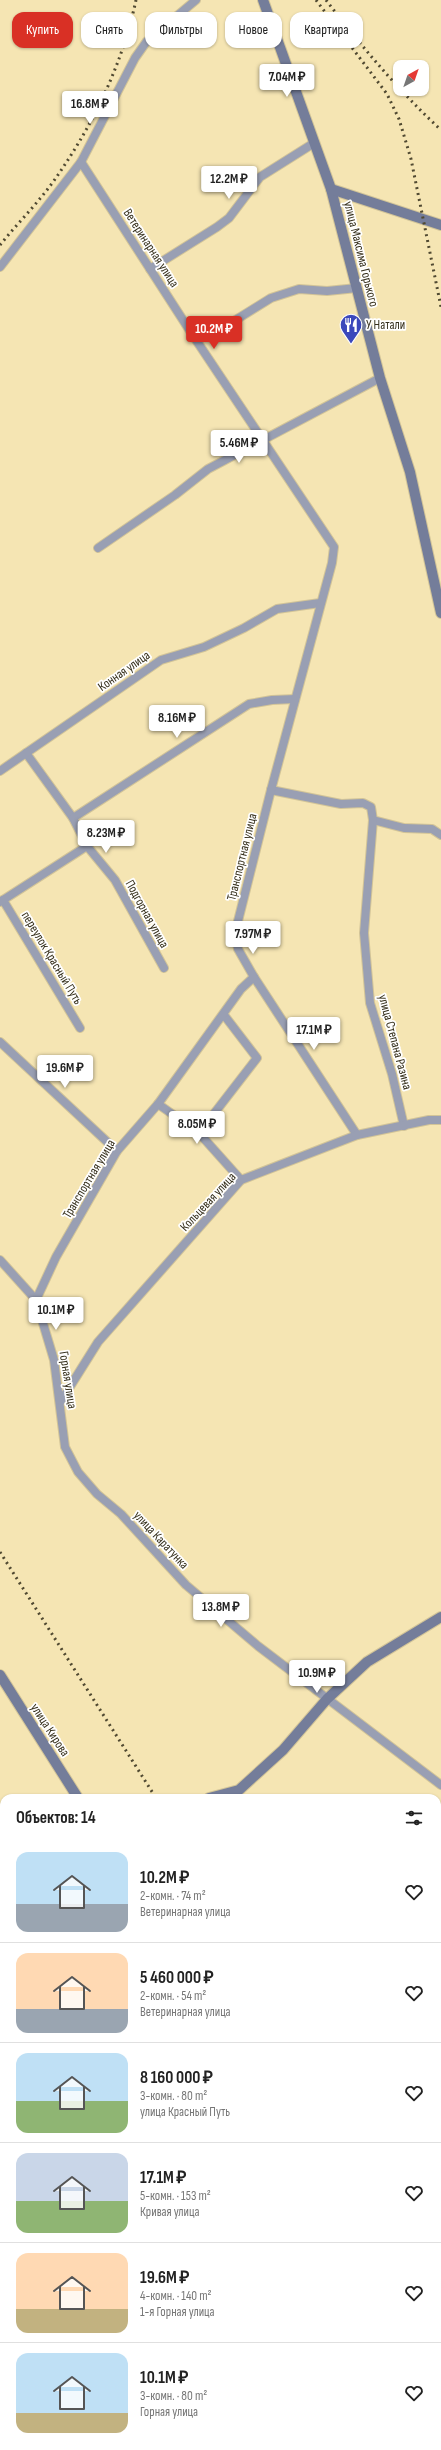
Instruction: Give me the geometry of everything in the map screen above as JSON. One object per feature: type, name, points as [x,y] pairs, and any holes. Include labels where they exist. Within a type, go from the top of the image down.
[{"type":"street","points":[[0,267],[81,162],[135,58],[147,41],[196,0]]},
{"type":"street","name":"улица Максима Горького","points":[[263,0],[331,189],[380,378],[410,472],[441,613]]},
{"type":"street","points":[[150,269],[229,218],[260,177],[314,143]]},
{"type":"street","name":"Ветеринарная улица","points":[[81,162],[192,334],[334,547]]},
{"type":"street","points":[[331,189],[441,224]]},
{"type":"street","points":[[192,334],[234,321],[271,298],[299,289],[327,291],[357,288]]},
{"type":"street","points":[[98,548],[175,495],[208,469],[380,378]]},
{"type":"street","name":"Транспортная улица","points":[[36,1300],[56,1257],[117,1151],[158,1104],[224,1015],[240,989],[254,977],[238,949],[235,933],[320,603],[332,563],[334,547]]},
{"type":"street","name":"Конная улица","points":[[0,771],[162,660],[204,647],[244,628],[277,608],[320,603]]},
{"type":"street","points":[[72,818],[249,704],[272,700],[295,699]]},
{"type":"street","name":"Подгорная улица","points":[[26,754],[72,818],[88,846],[115,880],[164,968]]},
{"type":"street","points":[[271,790],[341,804],[363,803],[371,807],[373,820],[404,828],[432,829],[441,835]]},
{"type":"street","name":"улица Степана Разина","points":[[373,820],[364,933],[370,1003],[392,1074],[404,1126]]},
{"type":"street","points":[[2,901],[88,846]]},
{"type":"street","name":"переулок Красный Путь","points":[[2,901],[80,1028]]},
{"type":"street","points":[[254,977],[357,1135]]},
{"type":"street","points":[[199,1132],[257,1058],[224,1015]]},
{"type":"street","points":[[0,1042],[117,1151]]},
{"type":"street","points":[[158,1104],[199,1132],[241,1180]]},
{"type":"street","name":"Кольцевая улица","points":[[61,1401],[98,1342],[241,1180],[357,1135],[441,1120]]},
{"type":"street","name":"Горная улица","points":[[0,1260],[36,1300],[54,1360],[61,1401],[62,1423]]},
{"type":"street","name":"улица Каратунка","points":[[62,1423],[65,1447],[78,1472],[97,1494],[121,1514],[186,1585],[258,1646],[441,1785]]},
{"type":"street","points":[[230,1794],[239,1790],[254,1778],[283,1750],[327,1699],[367,1662],[441,1617]]},
{"type":"street","name":"улица Кирова","points":[[0,1675],[75,1794]]},
{"type":"railway","points":[[0,245],[53,182],[93,118],[123,49],[136,0]]},
{"type":"railway","points":[[316,0],[387,94],[399,119],[411,159],[441,307]]},
{"type":"railway","points":[[326,0],[381,68],[441,130]]},
{"type":"railway","points":[[0,1552],[153,1794]]},
{"type":"place","name":"У Натали","points":[[351,344]]}]
